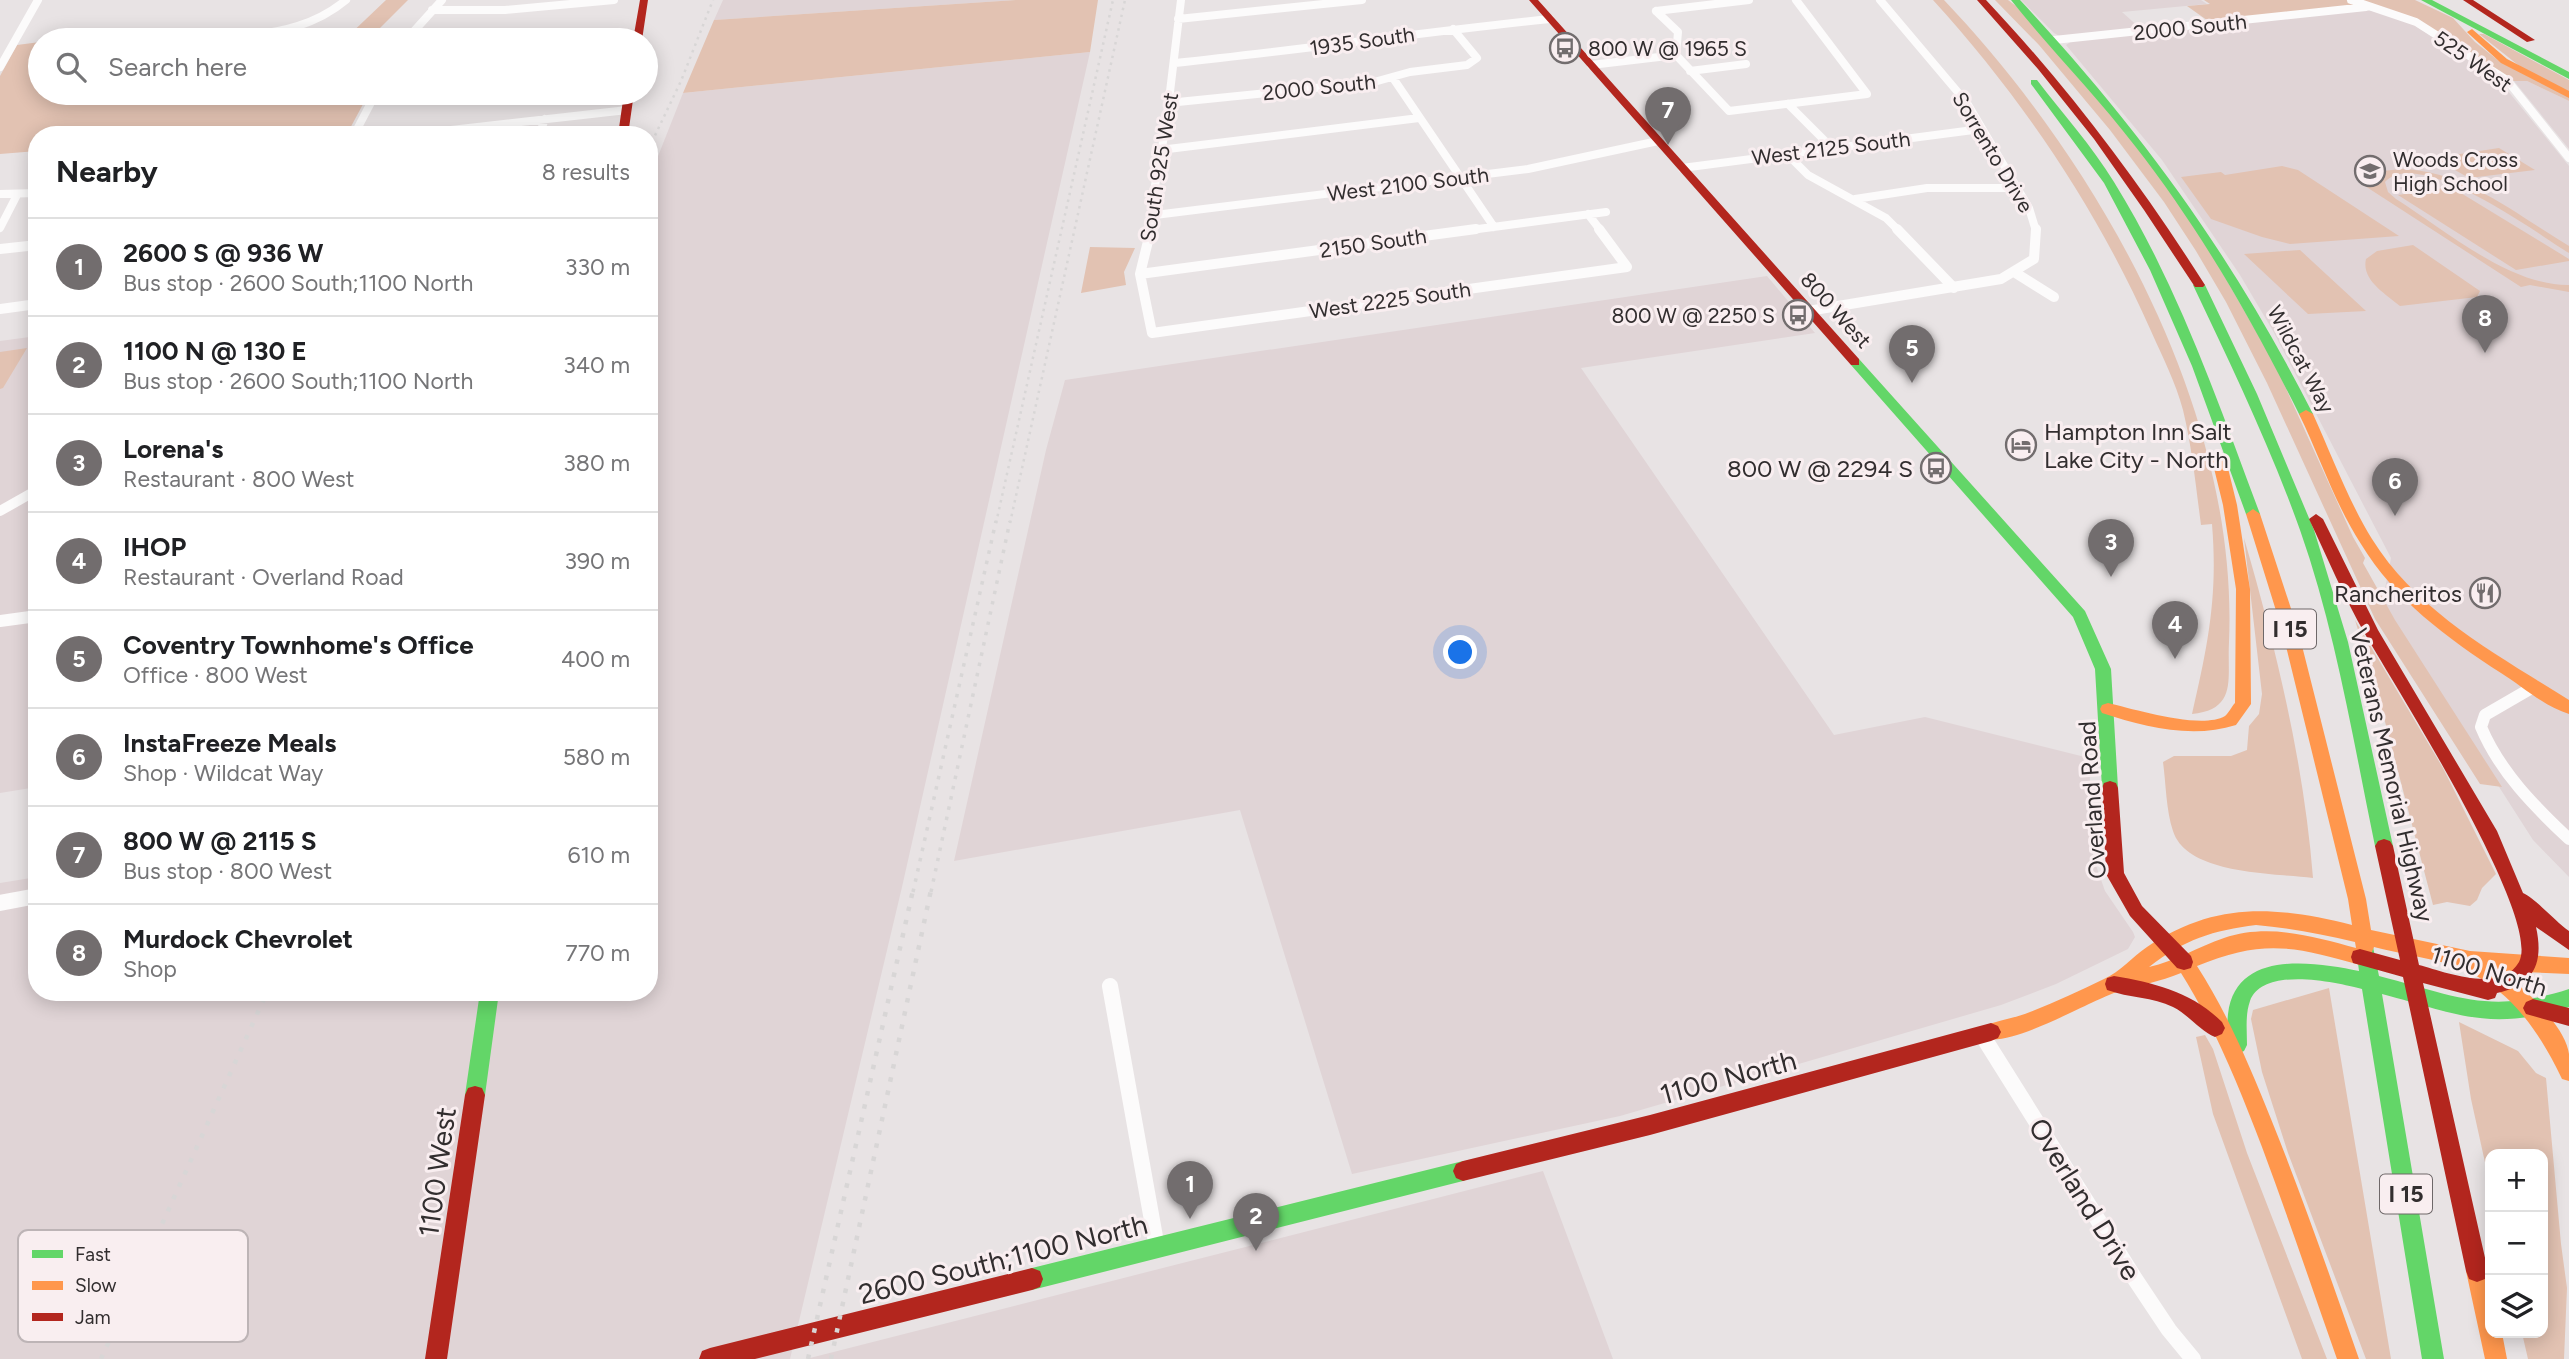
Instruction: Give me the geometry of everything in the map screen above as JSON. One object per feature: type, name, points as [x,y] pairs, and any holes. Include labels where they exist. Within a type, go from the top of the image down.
[{"type":"main road","points":[[639,28],[644,0]]},
{"type":"main road","name":"800 West","points":[[1533,0],[2080,615],[2099,654]]},
{"type":"main road","name":"I 15","points":[[1961,0],[2002,41],[2109,182],[2156,270],[2199,366],[2244,486],[2290,630],[2357,899],[2433,1359]]},
{"type":"main road","name":"Veterans Memorial Highway","points":[[1981,0],[2030,51],[2098,134],[2155,214],[2201,288],[2251,394],[2307,530],[2340,642],[2496,1359]]},
{"type":"main road","name":"Wildcat Way","points":[[2015,0],[2054,40],[2137,137],[2215,249],[2271,344],[2373,553],[2398,583],[2434,616],[2569,708]]},
{"type":"main road","points":[[2425,0],[2569,75]]},
{"type":"main road","points":[[2467,0],[2569,61]]},
{"type":"main road","points":[[2448,2],[2475,36],[2509,64],[2569,95]]},
{"type":"main road","points":[[624,126],[628,105]]},
{"type":"main road","points":[[2108,709],[2189,726],[2217,726],[2237,716],[2243,704],[2243,589],[2230,505],[2199,366]]},
{"type":"main road","points":[[2251,394],[2379,646],[2479,810],[2515,891],[2530,941],[2531,951],[2527,966],[2519,976],[2508,983],[2478,989]]},
{"type":"main road","name":"Overland Road","points":[[2099,654],[2108,709],[2115,874],[2132,905],[2184,962],[2210,999],[2238,1063]]},
{"type":"main road","points":[[2515,891],[2545,924],[2569,942]]},
{"type":"main road","name":"1100 North","points":[[2113,985],[2144,956],[2165,943],[2222,920],[2274,917],[2308,922],[2449,956]]},
{"type":"main road","name":"1100 North","points":[[1349,1200],[1699,1112],[1982,1035],[2052,1013],[2113,985],[2160,973],[2227,945],[2259,939],[2285,939],[2326,947],[2569,1017]]},
{"type":"main road","points":[[2449,956],[2527,966],[2569,966]]},
{"type":"main road","points":[[2449,956],[2475,964],[2508,983],[2535,1009],[2569,1072]]},
{"type":"main road","points":[[2238,1063],[2235,1015],[2240,997],[2251,982],[2283,969],[2305,968],[2331,972],[2479,1011],[2506,1013],[2535,1009],[2569,998]]},
{"type":"main road","points":[[2113,985],[2156,990],[2190,1003],[2213,1025],[2238,1063],[2294,1205],[2348,1359]]},
{"type":"main road","name":"1100 West","points":[[436,1359],[489,1001]]},
{"type":"main road","name":"2600 South;1100 North","points":[[710,1359],[1349,1200]]},
{"type":"street","points":[[0,67],[38,0]]},
{"type":"street","points":[[284,28],[309,23],[331,13],[346,0]]},
{"type":"street","points":[[416,28],[442,0]]},
{"type":"street","points":[[432,10],[505,10],[614,0]]},
{"type":"street","name":"South 925 West","points":[[1153,333],[1139,274],[1155,215],[1154,191],[1175,63],[1181,0]]},
{"type":"street","points":[[1178,19],[1362,0]]},
{"type":"street","points":[[1749,0],[1656,10],[1678,32],[1676,55],[1729,111],[1867,94],[1796,0]]},
{"type":"street","name":"Sorrento Drive","points":[[1880,0],[1967,103],[2036,225],[2038,243],[2034,259],[2014,272]]},
{"type":"street","name":"525 West","points":[[2351,0],[2416,22],[2507,80],[2569,158]]},
{"type":"street","points":[[1711,5],[1723,14]]},
{"type":"street","name":"2000 South","points":[[2054,40],[2366,7]]},
{"type":"street","name":"1935 South","points":[[1175,63],[1318,48],[1410,33],[1550,19]]},
{"type":"street","name":"2000 South","points":[[1168,103],[1393,78],[1410,72],[1467,65],[1477,58],[1453,29]]},
{"type":"street","points":[[1591,65],[1676,55]]},
{"type":"street","points":[[1690,71],[1746,64]]},
{"type":"street","points":[[1393,78],[1494,227]]},
{"type":"street","points":[[1788,103],[1832,148]]},
{"type":"street","points":[[359,126],[369,105]]},
{"type":"street","points":[[492,126],[627,110]]},
{"type":"street","points":[[1160,150],[1419,118]]},
{"type":"street","points":[[542,126],[545,119]]},
{"type":"street","name":"West 2125 South","points":[[1682,167],[1981,129]]},
{"type":"street","points":[[1271,138],[1277,149]]},
{"type":"street","name":"West 2100 South","points":[[1155,215],[1528,169],[1658,141]]},
{"type":"street","points":[[1787,154],[1808,174],[1886,218],[1954,288]]},
{"type":"street","points":[[1855,199],[1927,188],[2017,188]]},
{"type":"street","points":[[0,194],[28,194]]},
{"type":"street","points":[[0,228],[17,195]]},
{"type":"street","name":"2150 South","points":[[1139,274],[1606,212]]},
{"type":"street","name":"West 2225 South","points":[[1153,333],[1627,267],[1588,214]]},
{"type":"street","points":[[0,250],[28,246]]},
{"type":"street","points":[[1808,311],[1954,288],[2001,279],[2014,272],[2054,297]]},
{"type":"street","points":[[0,309],[28,305]]},
{"type":"street","points":[[0,511],[28,495]]},
{"type":"street","points":[[0,621],[28,617]]},
{"type":"street","points":[[2535,686],[2485,715],[2481,727],[2487,741],[2526,799],[2569,839]]},
{"type":"street","points":[[0,903],[28,898]]},
{"type":"street","points":[[1110,986],[1157,1248]]},
{"type":"street","name":"Overland Drive","points":[[1982,1035],[2148,1300],[2193,1359]]},
{"type":"shaded area","points":[[386,0],[408,0],[380,28],[357,28]]},
{"type":"shaded area","points":[[723,0],[1016,0],[714,20]]},
{"type":"shaded area","points":[[1016,0],[1098,0],[1090,52],[683,93],[714,20]]},
{"type":"shaded area","points":[[1933,0],[1944,0],[2001,65],[2056,137],[2105,214],[2149,296],[2184,381],[2211,467],[2226,555],[2229,680],[2223,699],[2207,711],[2192,714],[2213,598],[2212,524],[2201,525],[2189,438],[2177,390],[2130,286],[2056,157],[1997,76]]},
{"type":"shaded area","points":[[1995,0],[2008,0],[2016,6],[2127,131],[2200,234],[2275,364],[2365,558],[2363,563],[2395,620],[2502,787],[2480,784],[2375,619],[2267,383],[2226,302],[2196,251],[2164,202],[2110,130],[2039,45]]},
{"type":"shaded area","points":[[2021,0],[2201,0],[2207,4],[2122,12],[2141,29],[2061,37]]},
{"type":"shaded area","points":[[2204,0],[2415,0],[2453,18],[2475,42],[2499,61],[2569,97],[2569,101],[2527,81],[2514,81],[2433,30],[2378,9],[2211,23],[2187,6],[2210,4]]},
{"type":"shaded area","points":[[2369,10],[2411,23],[2499,80],[2569,166],[2569,877],[2533,840],[2382,604],[2391,558],[2273,331],[2240,275],[2162,160],[2066,45],[2072,41]]},
{"type":"shaded area","points":[[2479,34],[2484,34],[2569,80],[2569,92],[2527,72]]},
{"type":"shaded area","points":[[28,44],[28,105],[363,105],[351,126],[28,126],[28,152],[0,154],[0,76],[17,45]]},
{"type":"shaded area","points":[[1090,52],[902,887],[790,1359],[0,1359],[0,883],[28,878],[28,1001],[658,1001],[658,156],[683,93]]},
{"type":"shaded area","points":[[2518,79],[2569,101],[2569,149],[2514,81]]},
{"type":"shaded area","points":[[2499,148],[2535,170],[2469,178],[2434,158]]},
{"type":"shaded area","points":[[2282,166],[2298,170],[2399,236],[2290,244],[2262,237],[2211,219],[2181,177],[2221,172],[2225,175]]},
{"type":"shaded area","points":[[2383,171],[2424,171],[2468,186],[2510,208],[2569,246],[2569,253],[2505,212],[2449,183],[2423,175],[2401,174],[2385,182],[2388,192],[2396,199],[2479,254],[2524,276],[2547,283],[2569,285],[2569,292],[2530,285],[2521,287],[2365,186],[2373,185],[2373,178]]},
{"type":"shaded area","points":[[2451,187],[2569,261],[2516,270],[2398,195]]},
{"type":"shaded area","points":[[2413,245],[2480,291],[2477,297],[2400,306],[2388,297],[2367,274],[2366,259],[2377,251]]},
{"type":"shaded area","points":[[1090,247],[1135,248],[1124,272],[1126,285],[1081,293]]},
{"type":"shaded area","points":[[2300,250],[2366,311],[2308,314],[2244,254]]},
{"type":"shaded area","points":[[1767,276],[1815,333],[1581,368],[1834,735],[1925,717],[2089,758],[2093,857],[2105,891],[2135,937],[2128,949],[2056,984],[2001,1005],[1620,1116],[1352,1174],[1240,810],[954,861],[1046,450],[1065,380]]},
{"type":"shaded area","points":[[28,337],[28,788],[0,793],[0,341]]},
{"type":"shaded area","points":[[27,348],[3,388],[0,389],[0,352]]},
{"type":"shaded area","points":[[2244,538],[2267,621],[2296,749],[2313,878],[2255,873],[2213,864],[2195,856],[2181,845],[2173,831],[2169,814],[2163,762],[2174,756],[2231,756],[2247,750],[2249,726],[2259,714],[2262,694]]},
{"type":"shaded area","points":[[2355,620],[2443,768],[2496,874],[2470,906],[2447,902],[2433,905],[2378,695]]},
{"type":"shaded area","points":[[2329,988],[2391,1359],[2366,1359],[2288,1153],[2262,1072],[2251,1019],[2253,1010]]},
{"type":"shaded area","points":[[2459,1022],[2518,1051],[2536,1073],[2546,1078],[2567,1288],[2564,1359],[2528,1359],[2523,1338],[2548,1338],[2548,1149],[2485,1149],[2485,1162],[2471,1099]]},
{"type":"shaded area","points":[[2205,1035],[2213,1049],[2247,1153],[2327,1359],[2302,1359],[2213,1114],[2196,1037]]},
{"type":"shaded area","points":[[1543,1171],[1613,1359],[806,1359]]},
{"type":"railway","points":[[658,129],[681,81],[713,0]]},
{"type":"railway","points":[[996,523],[1113,0]]},
{"type":"railway","points":[[1010,523],[1125,0]]},
{"type":"railway","points":[[913,892],[996,521]]},
{"type":"railway","points":[[931,892],[1010,521]]},
{"type":"railway","points":[[808,1359],[913,890]]},
{"type":"railway","points":[[831,1359],[931,890]]},
{"type":"railway","points":[[159,1230],[263,1001]]},
{"type":"railway","points":[[101,1359],[109,1342]]},
{"type":"traffic: fast","points":[[2015,0],[2101,96],[2177,195],[2246,301],[2306,414]]},
{"type":"traffic: fast","points":[[2425,0],[2569,76]]},
{"type":"traffic: fast","points":[[2034,82],[2109,182],[2156,270],[2198,366],[2253,514]]},
{"type":"traffic: fast","points":[[2199,285],[2251,394],[2307,530],[2340,642],[2384,846]]},
{"type":"traffic: fast","points":[[1855,362],[2080,615],[2103,669],[2110,788]]},
{"type":"traffic: fast","points":[[2365,948],[2433,1359]]},
{"type":"traffic: fast","points":[[2237,1045],[2239,1008],[2247,988],[2266,975],[2292,971],[2358,979],[2479,1011],[2525,1010],[2569,998]]},
{"type":"traffic: fast","points":[[475,1095],[489,1001]]},
{"type":"traffic: fast","points":[[1032,1279],[1463,1171]]},
{"type":"traffic: slow","points":[[2472,32],[2504,61],[2569,95]]},
{"type":"traffic: slow","points":[[2306,414],[2356,524],[2396,582],[2417,603],[2466,642],[2569,708]]},
{"type":"traffic: slow","points":[[2108,709],[2170,724],[2203,727],[2230,721],[2243,704],[2243,589],[2230,505],[2218,456]]},
{"type":"traffic: slow","points":[[2253,514],[2290,630],[2357,899],[2365,948]]},
{"type":"traffic: slow","points":[[2114,984],[2154,953],[2189,932],[2223,921],[2256,917],[2326,927],[2470,959],[2569,966]]},
{"type":"traffic: slow","points":[[1991,1032],[2031,1021],[2114,984],[2160,973],[2227,945],[2259,939],[2310,943],[2360,957]]},
{"type":"traffic: slow","points":[[2449,956],[2491,974],[2523,999],[2548,1032],[2569,1072]]},
{"type":"traffic: slow","points":[[2184,962],[2220,1024],[2249,1089],[2348,1359]]},
{"type":"traffic: slow","points":[[2477,1271],[2496,1359]]},
{"type":"traffic: jam","points":[[639,28],[644,0]]},
{"type":"traffic: jam","points":[[1533,0],[1855,362]]},
{"type":"traffic: jam","points":[[1981,0],[2042,67],[2098,136],[2199,285]]},
{"type":"traffic: jam","points":[[2467,0],[2530,40]]},
{"type":"traffic: jam","points":[[624,126],[627,105]]},
{"type":"traffic: jam","points":[[2316,519],[2371,631],[2491,836],[2526,923],[2531,945],[2527,967],[2509,982],[2478,989]]},
{"type":"traffic: jam","points":[[2110,788],[2115,874],[2136,911],[2184,962]]},
{"type":"traffic: jam","points":[[2384,846],[2477,1271]]},
{"type":"traffic: jam","points":[[2523,901],[2545,924],[2569,942]]},
{"type":"traffic: jam","points":[[2360,957],[2488,992]]},
{"type":"traffic: jam","points":[[2114,984],[2156,993],[2181,1002],[2215,1028]]},
{"type":"traffic: jam","points":[[2533,1008],[2569,1017]]},
{"type":"traffic: jam","points":[[1463,1171],[1650,1125],[1991,1032]]},
{"type":"traffic: jam","points":[[436,1359],[475,1095]]},
{"type":"traffic: jam","points":[[710,1359],[1032,1279]]},
{"type":"place","name":"800 W @ 1965 S","points":[[1565,48]]},
{"type":"place","name":"800 W @ 2115 S","points":[[1668,145]]},
{"type":"place","name":"Woods Cross High School","points":[[2370,171]]},
{"type":"place","name":"800 W @ 2250 S","points":[[1798,315]]},
{"type":"place","name":"Murdock Chevrolet","points":[[2485,353]]},
{"type":"place","name":"Coventry Townhome's Office","points":[[1912,383]]},
{"type":"place","name":"Hampton Inn Salt Lake City - North","points":[[2021,445]]},
{"type":"place","name":"800 W @ 2294 S","points":[[1936,468]]},
{"type":"place","name":"InstaFreeze Meals","points":[[2395,516]]},
{"type":"place","name":"Lorena's","points":[[2111,577]]},
{"type":"place","name":"Rancheritos","points":[[2485,593]]},
{"type":"place","name":"IHOP","points":[[2175,659]]},
{"type":"place","name":"2600 S @ 936 W","points":[[1190,1219]]},
{"type":"place","name":"1100 N @ 130 E","points":[[1256,1251]]}]
